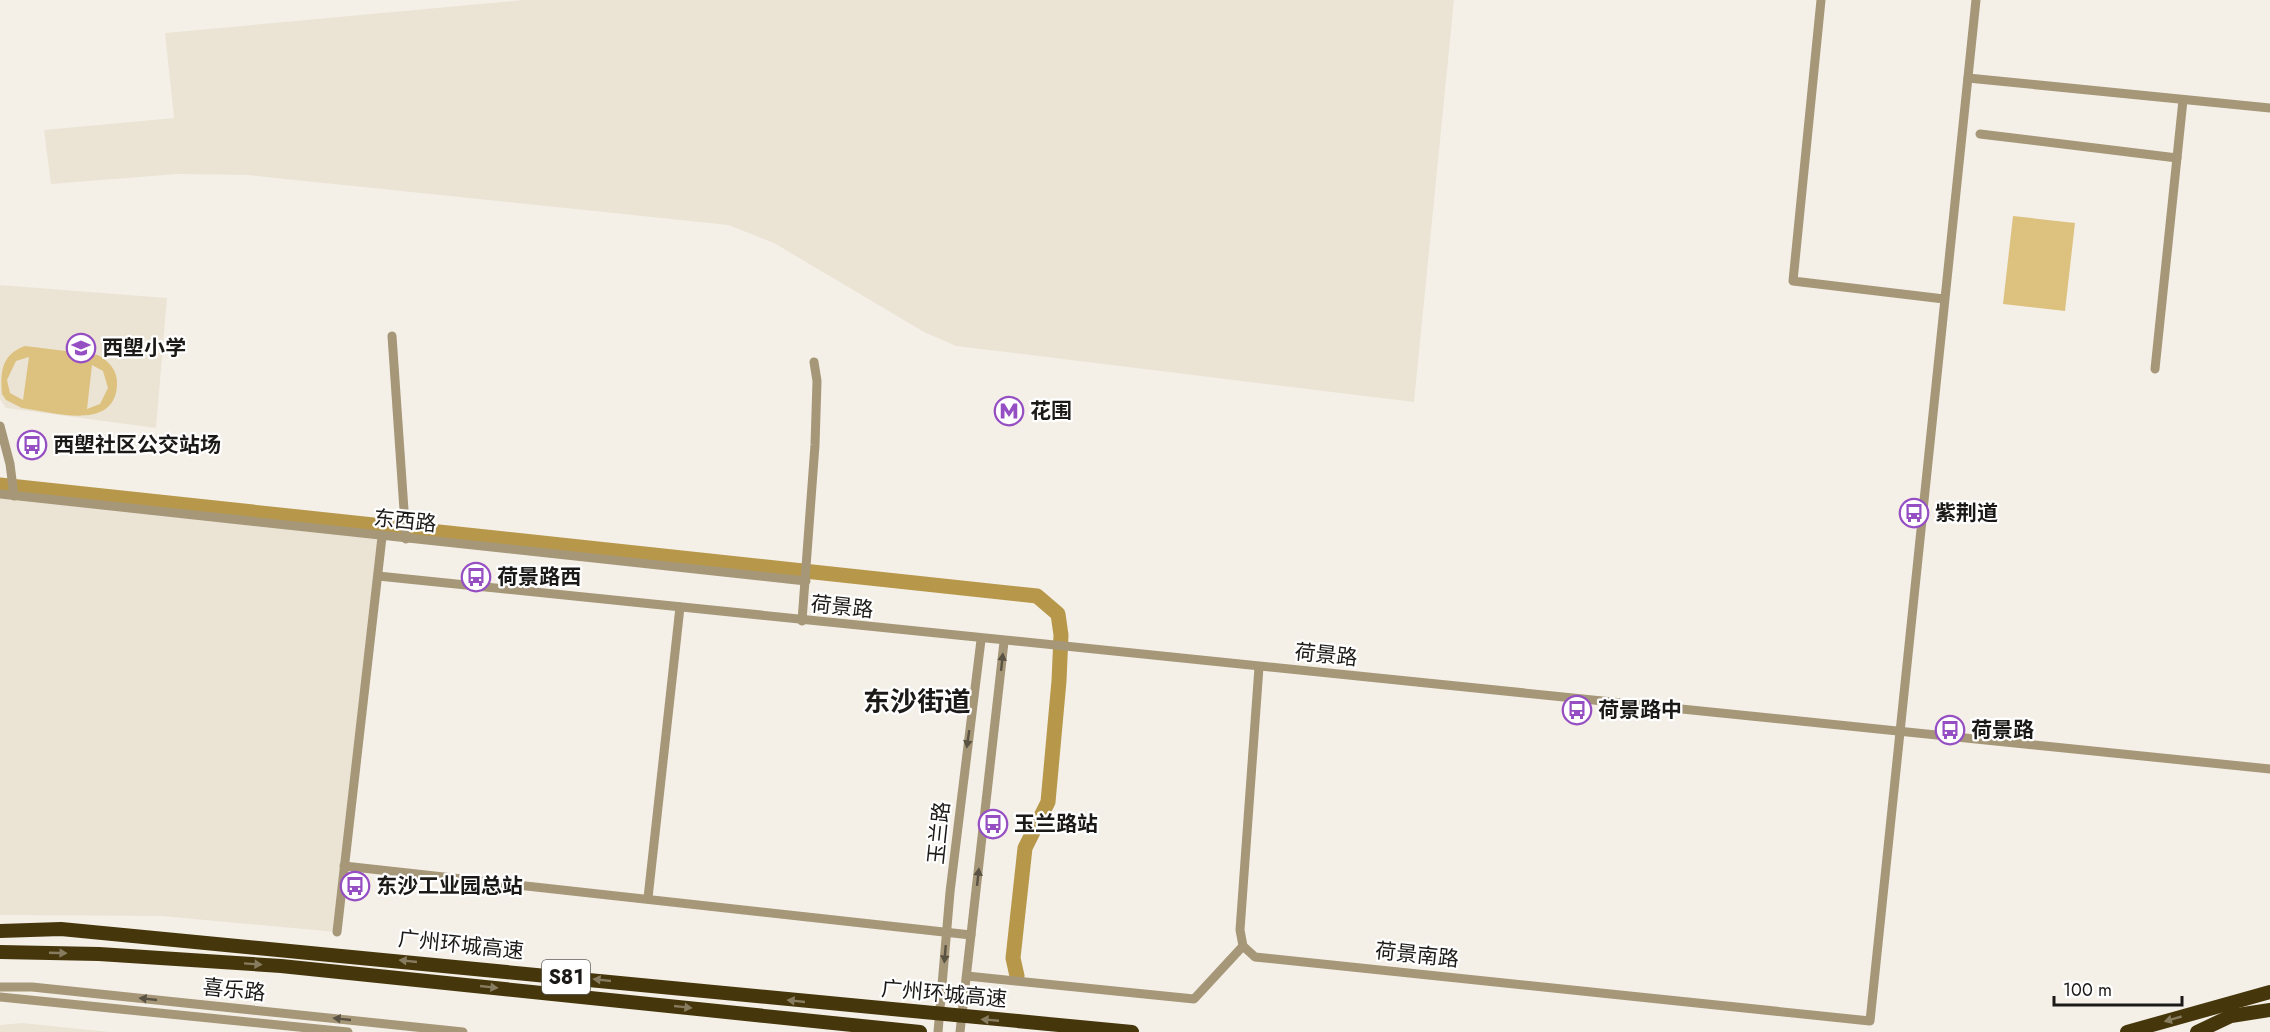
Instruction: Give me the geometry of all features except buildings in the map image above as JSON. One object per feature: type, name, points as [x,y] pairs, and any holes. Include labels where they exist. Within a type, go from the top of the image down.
[{"type":"highway","name":"广州环城高速","points":[[0,931],[61,929],[1132,1032]]},
{"type":"highway","name":"广州环城高速","points":[[0,952],[99,954],[281,966],[920,1032]]},
{"type":"highway","points":[[2127,1032],[2270,992]]},
{"type":"highway","points":[[2197,1032],[2231,1016],[2270,1010]]},
{"type":"street","points":[[1821,0],[1793,281],[1944,299]]},
{"type":"street","points":[[1898,733],[1976,0]]},
{"type":"street","points":[[1968,78],[2270,108]]},
{"type":"street","points":[[2155,369],[2183,100]]},
{"type":"street","points":[[1980,134],[2177,158]]},
{"type":"street","points":[[392,336],[406,539]]},
{"type":"street","points":[[802,621],[808,559],[815,425],[814,362]]},
{"type":"street","points":[[0,426],[10,464],[14,496]]},
{"type":"street","name":"东西路","points":[[0,494],[382,537],[806,580]]},
{"type":"street","points":[[337,932],[382,537]]},
{"type":"street","name":"荷景路","points":[[378,576],[981,640],[2270,769]]},
{"type":"street","points":[[648,898],[680,607]]},
{"type":"street","name":"玉兰路","points":[[938,1032],[966,753],[981,640]]},
{"type":"street","name":"玉兰路","points":[[960,1032],[1004,642]]},
{"type":"street","points":[[967,976],[1194,999],[1242,946],[1240,930],[1259,667]]},
{"type":"street","name":"荷景南路","points":[[1242,946],[1255,957],[1870,1021],[1898,733]]},
{"type":"street","points":[[344,866],[971,935]]},
{"type":"street","name":"喜乐路","points":[[0,987],[32,987],[463,1032]]},
{"type":"street","name":"喜乐路","points":[[0,997],[348,1032]]},
{"type":"shaded area","points":[[524,0],[1454,0],[1414,402],[956,346],[924,332],[774,243],[728,225],[248,175],[178,174],[51,184],[44,130],[174,118],[165,33]]},
{"type":"shaded area","points":[[2013,216],[2075,223],[2065,311],[2003,304]]},
{"type":"shaded area","name":"西塱小学","points":[[0,285],[167,298],[156,428],[6,408],[0,399]]},
{"type":"shaded area","points":[[25,346],[98,355],[109,363],[116,375],[114,400],[106,409],[80,416],[22,408],[6,400],[2,394],[2,371],[7,359],[17,349]],"holes":[[[29,357],[23,400],[10,393],[7,380],[16,361]],[[92,365],[103,371],[108,388],[100,404],[87,409]]]},
{"type":"shaded area","points":[[0,495],[382,537],[337,932],[161,916],[0,915]]},
{"type":"shaded area","points":[[22,1023],[110,1032],[0,1032],[0,1025]]},
{"type":"waterway","points":[[0,485],[1037,596],[1058,614],[1061,635],[1059,681],[1048,802],[1025,848],[1013,958],[1017,976]]},
{"type":"place","name":"西塱小学","points":[[81,348]]},
{"type":"place","name":"花围","points":[[1009,411]]},
{"type":"place","name":"西塱社区公交站场","points":[[32,445]]},
{"type":"place","name":"紫荆道","points":[[1914,513]]},
{"type":"place","name":"荷景路西","points":[[476,577]]},
{"type":"place","name":"荷景路中","points":[[1577,710]]},
{"type":"place","name":"荷景路","points":[[1950,730]]},
{"type":"place","name":"玉兰路站","points":[[993,824]]},
{"type":"place","name":"东沙工业园总站","points":[[355,886]]},
{"type":"district","name":"东沙街道","points":[[917,702]]}]
